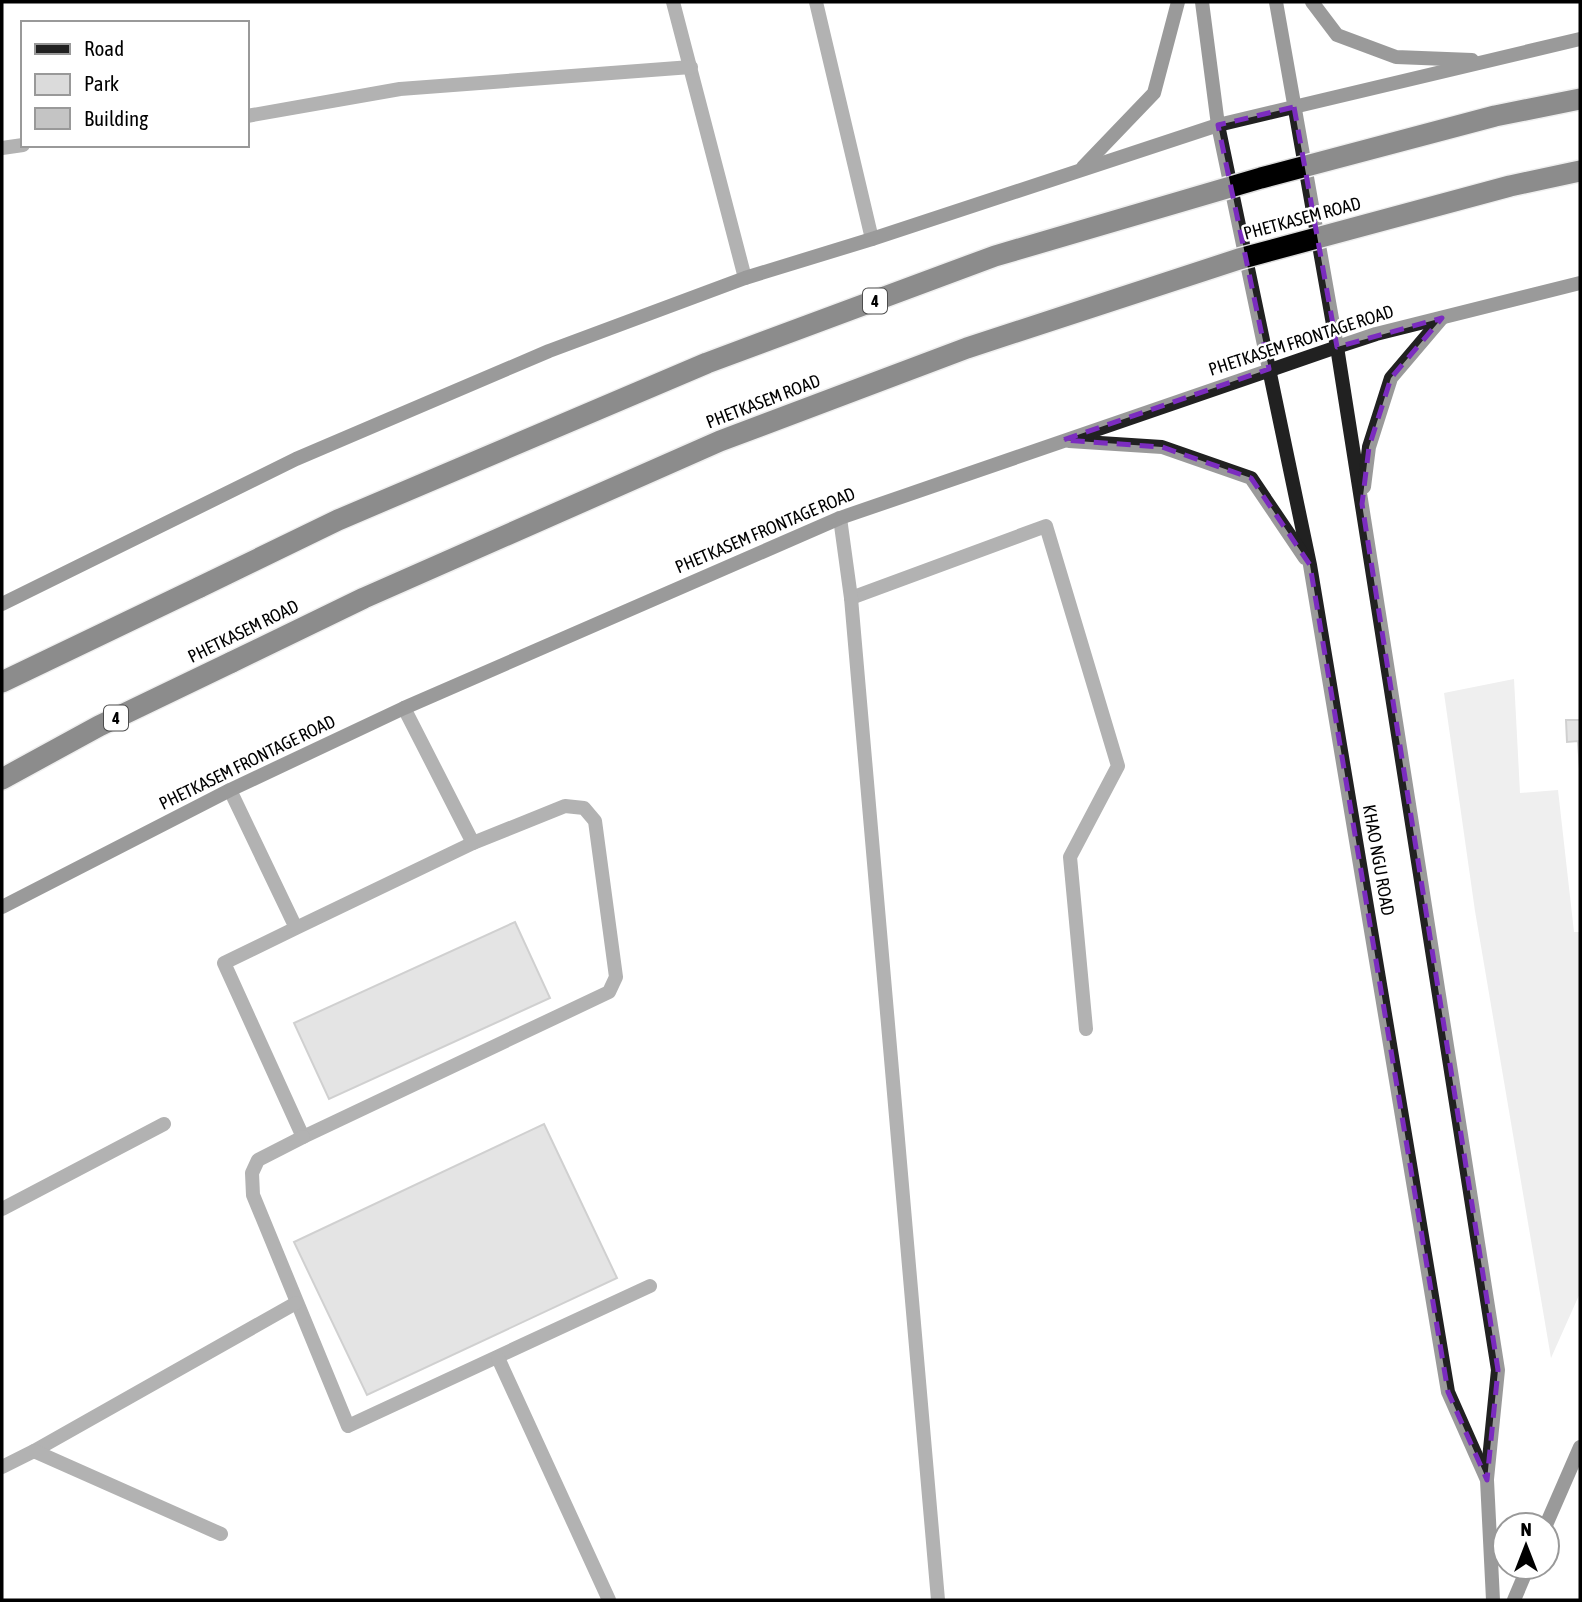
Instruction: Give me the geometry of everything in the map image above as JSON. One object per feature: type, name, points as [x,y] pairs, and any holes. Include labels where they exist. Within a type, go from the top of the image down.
[{"type":"highway","name":"4","points":[[2,682],[338,520],[707,363],[995,256],[1274,175],[1495,116],[1580,99]]},
{"type":"highway","name":"PHETKASEM ROAD","points":[[2,779],[99,726],[365,598],[720,441],[967,348],[1239,259],[1510,186],[1580,171]]},
{"type":"main road","points":[[1082,168],[1154,93],[1178,2]]},
{"type":"main road","name":"KHAO NGU ROAD","points":[[1202,2],[1218,125],[1310,565],[1448,1392],[1487,1480],[1493,1600]]},
{"type":"main road","points":[[1276,2],[1337,347],[1498,1370],[1487,1480]]},
{"type":"main road","points":[[1312,2],[1338,35],[1396,57],[1490,60]]},
{"type":"main road","points":[[2,604],[296,459],[550,351],[745,278],[1218,125],[1580,39]]},
{"type":"main road","name":"PHETKASEM FRONTAGE ROAD","points":[[2,907],[230,790],[404,708],[840,517],[1337,347],[1580,284]]},
{"type":"main road","points":[[1362,504],[1369,447],[1391,379],[1442,318]]},
{"type":"main road","points":[[1063,440],[1162,447],[1251,478],[1310,565]]},
{"type":"main road","points":[[1552,1511],[1580,1447]]},
{"type":"main road","points":[[1514,1600],[1522,1581]]},
{"type":"street","points":[[673,2],[745,278]]},
{"type":"street","points":[[816,2],[872,239]]},
{"type":"street","points":[[248,116],[400,89],[691,67]]},
{"type":"street","points":[[2,148],[21,145]]},
{"type":"street","points":[[840,517],[851,598],[938,1600]]},
{"type":"street","points":[[851,598],[1046,526],[1118,766],[1070,857],[1086,1029]]},
{"type":"street","points":[[404,708],[473,843]]},
{"type":"street","points":[[230,790],[296,928]]},
{"type":"street","points":[[303,1137],[224,963],[473,843],[565,806],[584,808],[595,821],[616,977],[609,992],[258,1160],[252,1173],[253,1195],[348,1426],[650,1286]]},
{"type":"street","points":[[2,1209],[164,1124]]},
{"type":"street","points":[[2,1467],[296,1303]]},
{"type":"street","points":[[498,1358],[608,1600]]},
{"type":"street","points":[[34,1451],[222,1534]]},
{"type":"highlighted area","points":[[1294,107],[1337,347],[1442,318],[1391,378],[1369,447],[1362,504],[1498,1370],[1487,1480],[1448,1392],[1310,565],[1251,478],[1162,447],[1063,440],[1269,369],[1218,125]]},
{"type":"green space","points":[[1514,679],[1520,793],[1558,790],[1574,932],[1580,932],[1580,1293],[1551,1358],[1475,911],[1444,693]]},
{"type":"building","points":[[1566,720],[1580,720],[1580,769],[1578,741],[1567,742]]},
{"type":"building","points":[[515,922],[550,998],[329,1099],[294,1023]]},
{"type":"building","points":[[544,1124],[617,1278],[367,1395],[294,1242]]}]
